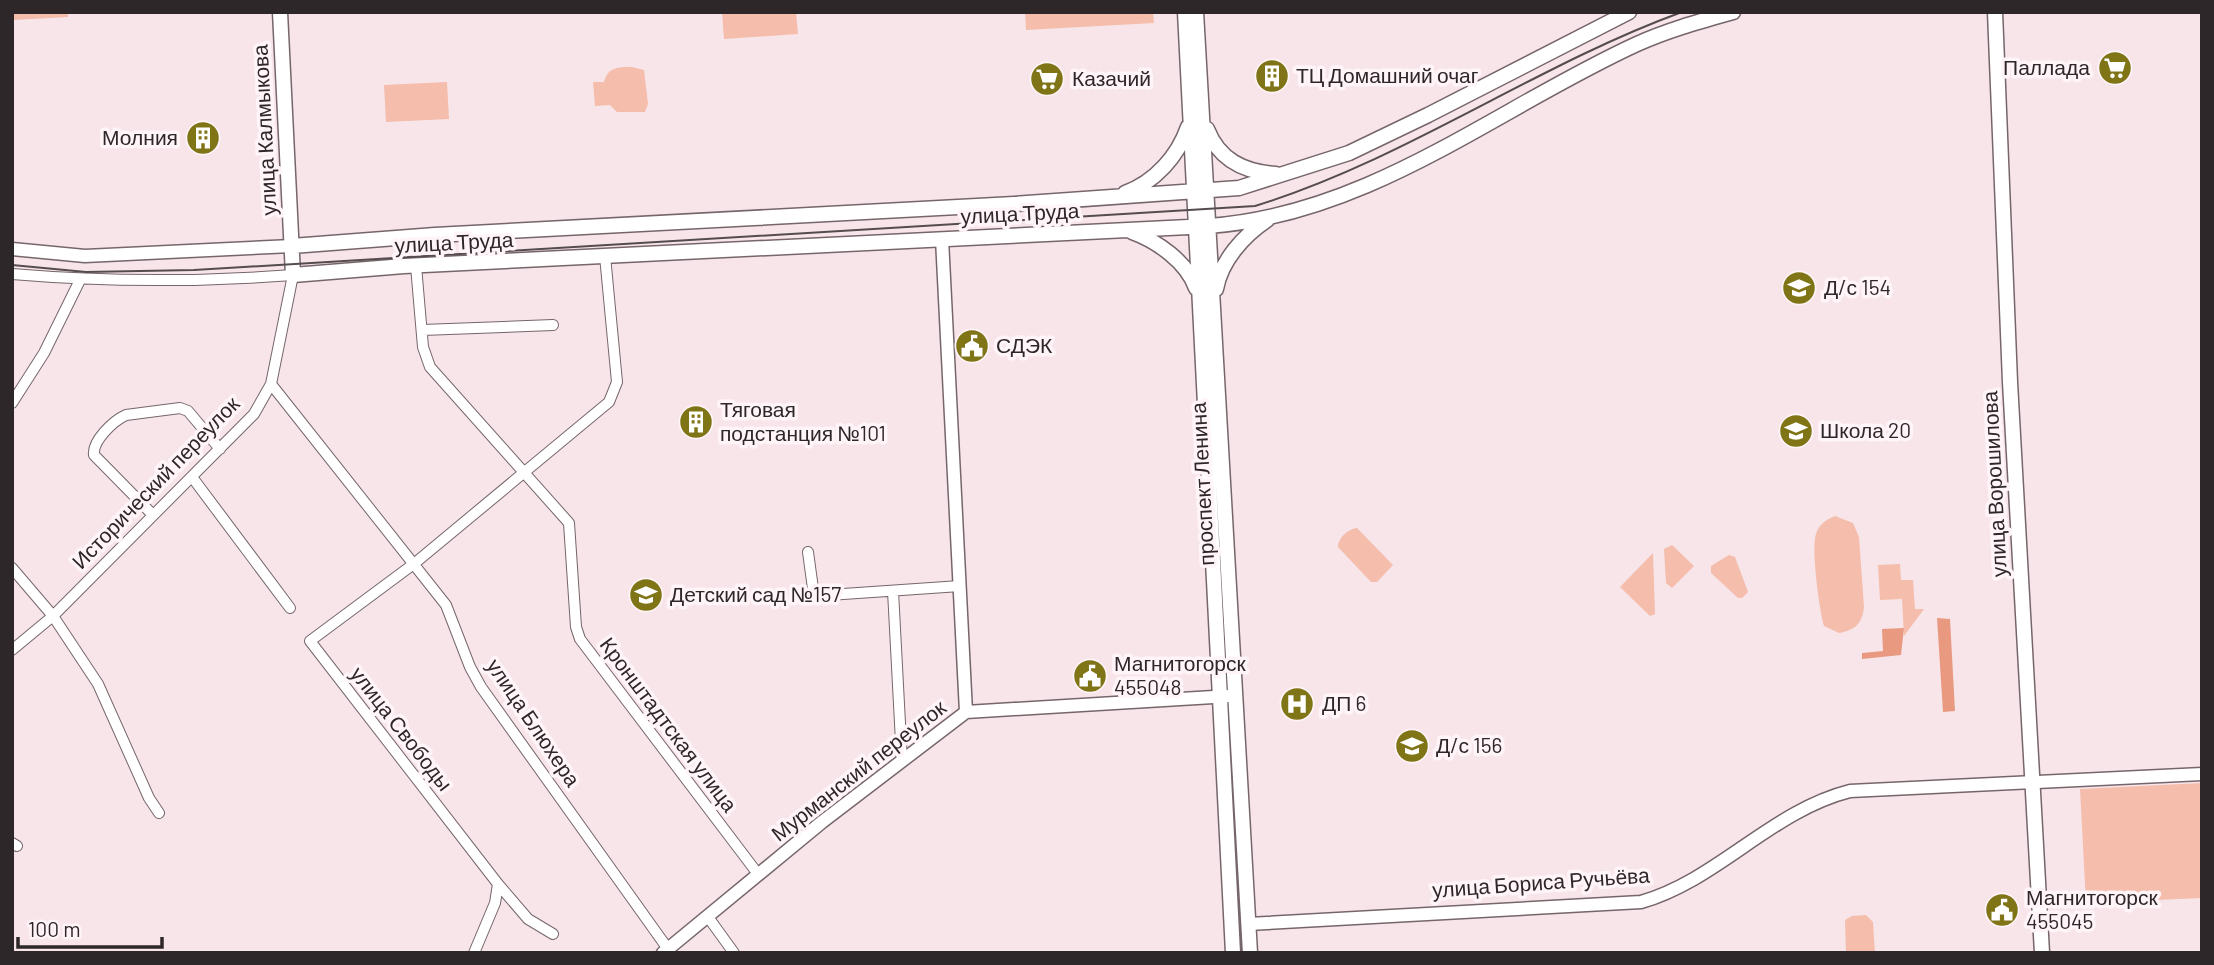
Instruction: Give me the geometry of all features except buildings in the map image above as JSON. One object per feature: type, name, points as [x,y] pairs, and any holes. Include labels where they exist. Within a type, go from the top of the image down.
[{"type":"main road","name":"улица Калмыкова","points":[[280,12],[292,246]]},
{"type":"main road","name":"проспект Ленина","points":[[1185,12],[1197,118]]},
{"type":"main road","name":"проспект Ленина","points":[[1196,12],[1202,226],[1237,695],[1250,953]]},
{"type":"main road","name":"улица Труда","points":[[292,246],[435,235],[1113,198],[1239,188],[1349,153],[1429,116],[1629,12]]},
{"type":"main road","name":"улица Труда","points":[[293,275],[416,266],[1202,226],[1270,218],[1355,192],[1455,144],[1638,43],[1733,12]]},
{"type":"main road","name":"улица Ворошилова","points":[[1995,12],[2010,382],[2042,953]]},
{"type":"main road","points":[[1113,198],[1141,187],[1158,173],[1184,140],[1197,118],[1212,141],[1237,165],[1252,172],[1284,174]]},
{"type":"main road","points":[[1207,303],[1218,276],[1234,251],[1270,218]]},
{"type":"main road","points":[[1124,229],[1145,236],[1181,265],[1207,303]]},
{"type":"main road","points":[[292,246],[293,275]]},
{"type":"main road","name":"проспект Ленина","points":[[1207,303],[1233,953]]},
{"type":"main road","name":"улица Бориса Ручьёва","points":[[1231,925],[1248,924]]},
{"type":"street","points":[[943,239],[966,712]]},
{"type":"street","name":"улица Труда","points":[[12,249],[85,256],[292,246]]},
{"type":"street","points":[[415,562],[603,409],[614,393],[617,382],[605,256]]},
{"type":"street","name":"Кронштадтская улица","points":[[416,266],[423,347],[436,375],[569,523],[576,627],[589,654],[758,874]]},
{"type":"street","points":[[12,274],[80,280],[172,281],[293,275]]},
{"type":"street","name":"Исторический переулок","points":[[12,650],[53,616],[152,514],[249,420],[271,384],[293,275]]},
{"type":"street","points":[[12,403],[44,354],[80,280]]},
{"type":"street","points":[[422,330],[553,325]]},
{"type":"street","name":"улица Блюхера","points":[[271,384],[415,562],[446,605],[470,667],[481,687],[666,951]]},
{"type":"street","points":[[152,514],[94,455],[96,442],[118,419],[125,415],[180,408],[188,411],[220,449]]},
{"type":"street","points":[[191,477],[290,608]]},
{"type":"street","points":[[808,552],[814,596],[960,586]]},
{"type":"street","name":"улица Свободы","points":[[415,562],[310,640],[498,884],[528,919],[553,933]]},
{"type":"street","points":[[12,568],[53,616],[98,684],[149,798],[159,813]]},
{"type":"street","points":[[893,591],[902,761]]},
{"type":"street","name":"Мурманский переулок","points":[[666,951],[758,874],[966,712],[1237,695]]},
{"type":"street","name":"улица Бориса Ручьёва","points":[[1248,924],[1641,902],[1685,885],[1798,810],[1826,797],[1850,791],[2202,774]]},
{"type":"street","points":[[474,953],[495,903],[498,884]]},
{"type":"street","points":[[708,917],[734,953]]},
{"type":"shaded area","points":[[13,12],[68,12],[68,17],[14,20]]},
{"type":"shaded area","points":[[722,12],[796,12],[798,34],[724,39]]},
{"type":"shaded area","points":[[1025,12],[1153,12],[1154,23],[1026,30]]},
{"type":"shaded area","points":[[632,67],[644,70],[648,104],[645,112],[617,112],[610,105],[595,106],[593,82],[604,82],[608,73],[614,69]]},
{"type":"shaded area","points":[[447,82],[449,119],[386,122],[384,85]]},
{"type":"shaded area","points":[[1991,408],[1995,408],[1999,456],[1995,456]]},
{"type":"shaded area","points":[[1835,516],[1853,523],[1859,537],[1864,607],[1862,618],[1857,625],[1839,633],[1824,626],[1814,552],[1819,528]]},
{"type":"shaded area","points":[[1357,528],[1393,565],[1377,582],[1371,582],[1338,547],[1344,534]]},
{"type":"shaded area","points":[[1672,545],[1694,566],[1672,588],[1666,583],[1664,549]]},
{"type":"shaded area","points":[[1653,553],[1655,614],[1650,616],[1620,587]]},
{"type":"shaded area","points":[[1729,555],[1735,557],[1748,592],[1742,598],[1738,598],[1711,573],[1711,566]]},
{"type":"shaded area","points":[[1900,564],[1901,580],[1913,580],[1915,609],[1924,609],[1904,636],[1902,599],[1880,600],[1878,565]]},
{"type":"shaded area","points":[[1937,618],[1950,619],[1955,711],[1943,712]]},
{"type":"shaded area","points":[[1904,628],[1901,655],[1862,659],[1862,653],[1883,651],[1882,629]]},
{"type":"shaded area","points":[[2202,783],[2202,898],[2086,903],[2080,789]]},
{"type":"shaded area","points":[[1866,915],[1873,922],[1875,953],[1846,953],[1845,920],[1852,916]]},
{"type":"tram line","points":[[12,265],[86,272],[194,270],[1255,206],[1365,163],[1574,58],[1682,12]]},
{"type":"place","name":"Паллада","points":[[2115,68]]},
{"type":"place","name":"ТЦ Домашний очаг","points":[[1272,76]]},
{"type":"place","name":"Казачий","points":[[1047,79]]},
{"type":"place","name":"Молния","points":[[203,138]]},
{"type":"place","name":"Д/с 154","points":[[1799,288]]},
{"type":"place","name":"СДЭК","points":[[972,346]]},
{"type":"place","name":"Тяговая подстанция №101","points":[[696,422]]},
{"type":"place","name":"Школа 20","points":[[1796,431]]},
{"type":"place","name":"Детский сад №157","points":[[646,595]]},
{"type":"place","name":"Магнитогорск 455048","points":[[1090,676]]},
{"type":"place","name":"ДП 6","points":[[1297,704]]},
{"type":"place","name":"Д/с 156","points":[[1412,746]]},
{"type":"place","name":"Магнитогорск 455045","points":[[2002,910]]}]
